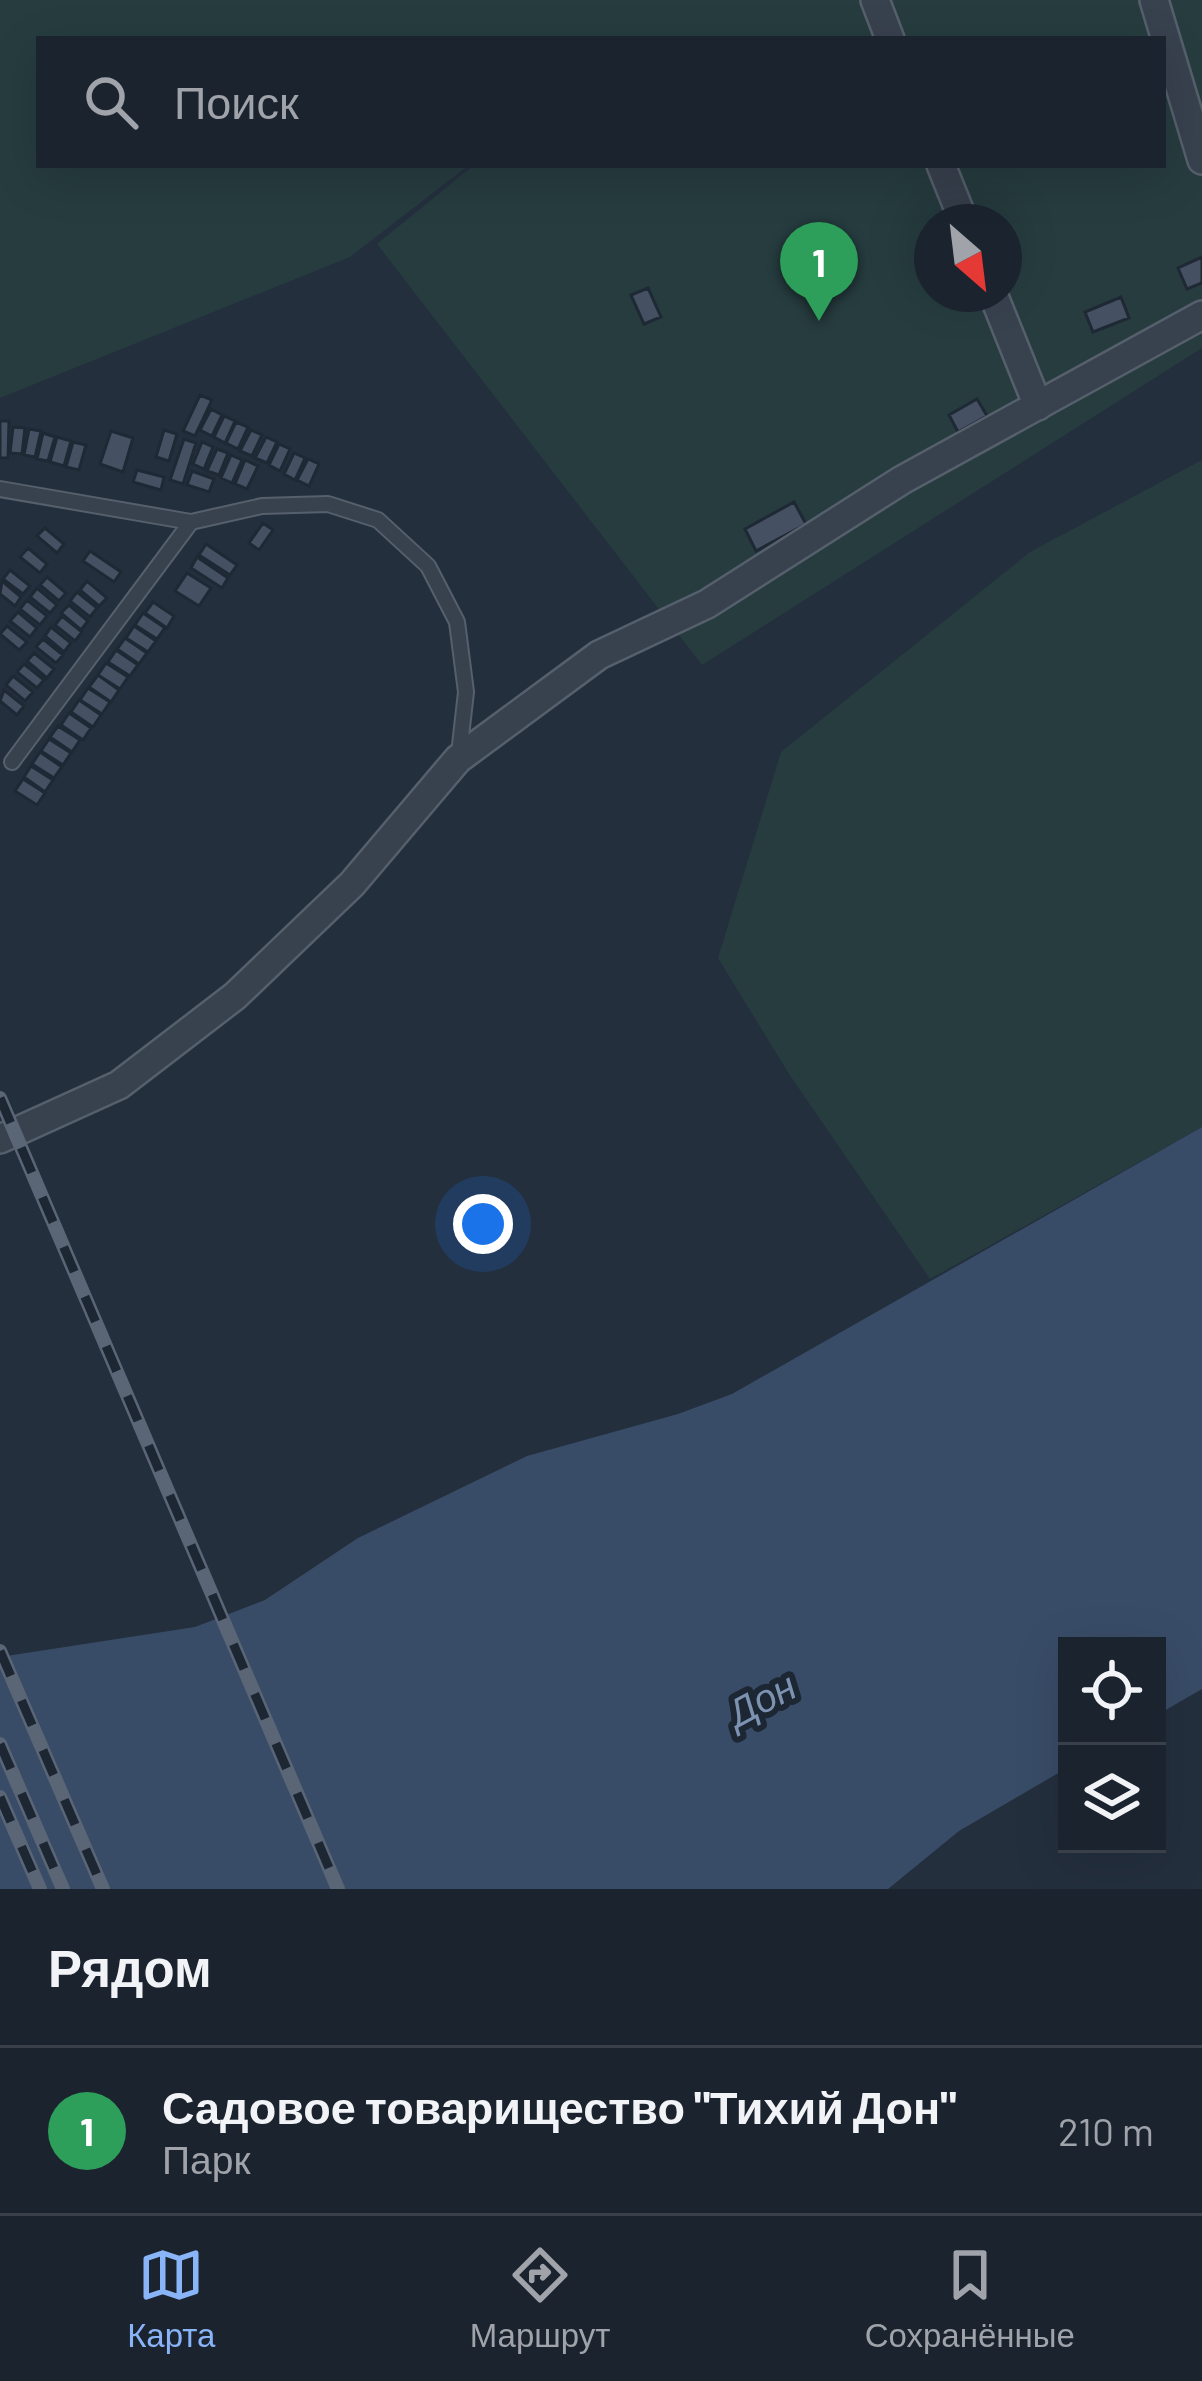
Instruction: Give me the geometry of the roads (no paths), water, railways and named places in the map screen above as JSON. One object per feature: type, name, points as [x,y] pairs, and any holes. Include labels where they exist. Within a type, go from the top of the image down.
[{"type":"street","points":[[874,0],[889,36]]},
{"type":"street","points":[[1154,0],[1165,36]]},
{"type":"street","points":[[1166,40],[1202,160]]},
{"type":"street","points":[[942,168],[957,204]]},
{"type":"street","points":[[1000,312],[1038,406]]},
{"type":"street","points":[[0,1139],[119,1085],[235,996],[352,884],[458,759],[599,655],[707,604],[902,480],[1202,315]]},
{"type":"lane","points":[[0,489],[191,522],[262,506],[328,504],[378,520],[428,566],[457,622],[466,692],[458,759]]},
{"type":"lane","points":[[12,762],[191,522]]},
{"type":"water","name":"Дон","points":[[1202,1127],[1202,1689],[1166,1710],[1166,1637],[1058,1637],[1058,1773],[959,1831],[888,1889],[0,1889],[0,1657],[195,1627],[265,1600],[358,1538],[527,1456],[732,1394]]},
{"type":"railway","points":[[0,1098],[338,1889]]},
{"type":"railway","points":[[0,1651],[103,1889]]},
{"type":"railway","points":[[0,1744],[63,1889]]},
{"type":"railway","points":[[0,1797],[40,1889]]},
{"type":"place","name":"Садовое товарищество \"Тихий Дон\"","points":[[819,321]]}]
